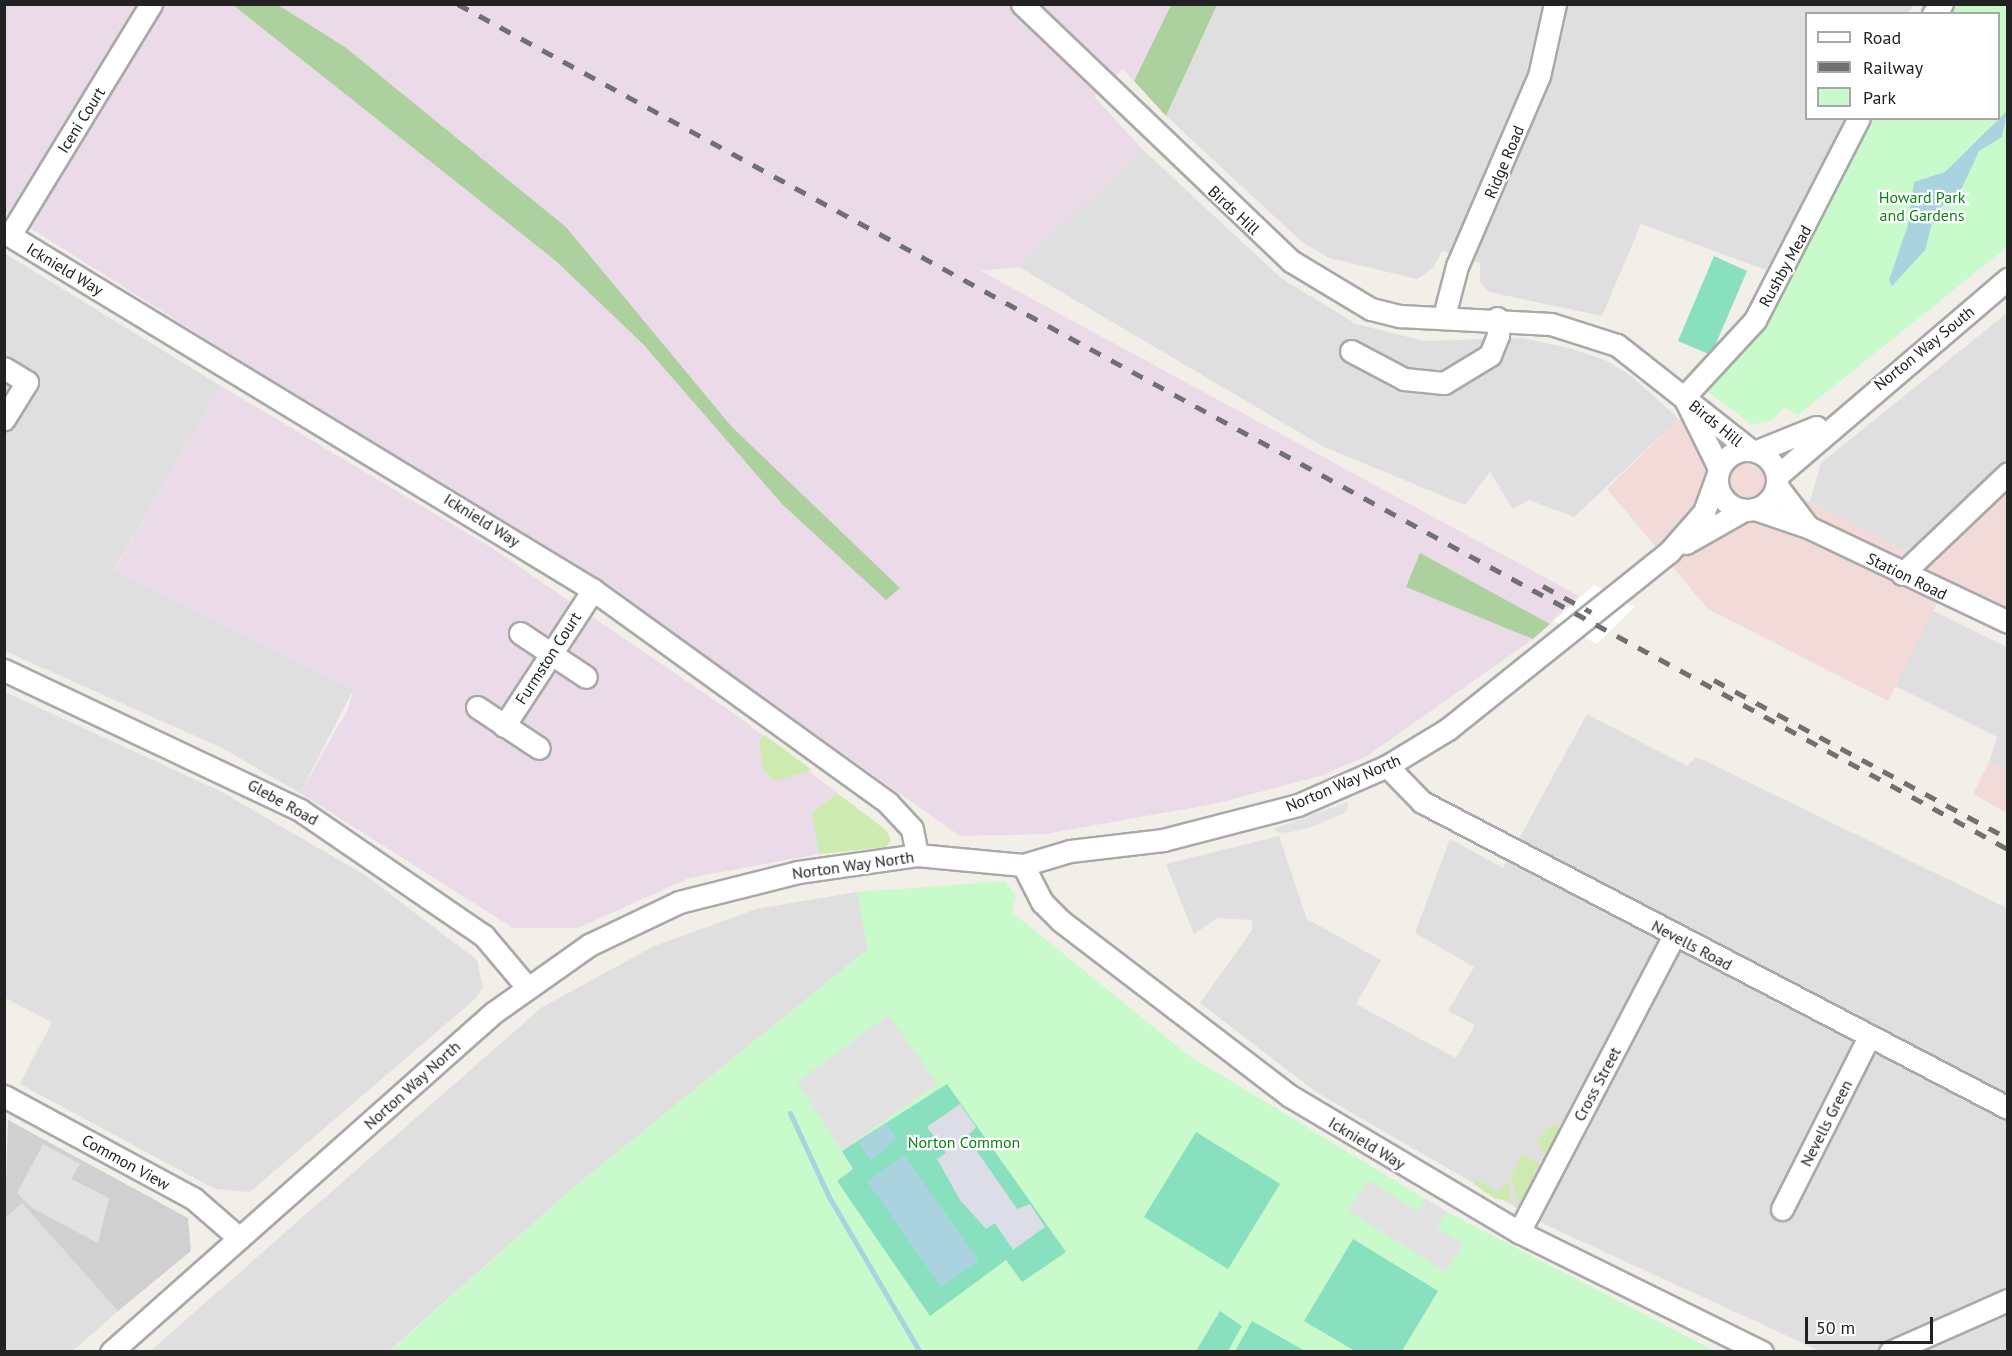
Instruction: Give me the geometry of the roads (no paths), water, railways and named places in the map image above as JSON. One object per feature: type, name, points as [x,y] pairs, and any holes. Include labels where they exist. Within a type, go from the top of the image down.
[{"type":"street","name":"Iceni Court","points":[[7,233],[152,4]]},
{"type":"street","name":"Birds Hill","points":[[1022,4],[1291,261],[1371,309],[1400,316],[1497,318],[1551,324],[1617,345],[1753,450]]},
{"type":"street","name":"Ridge Road","points":[[1444,316],[1457,267],[1535,86],[1555,4]]},
{"type":"street","name":"Rushby Mead","points":[[1684,397],[1755,320],[1858,120]]},
{"type":"street","name":"Icknield Way","points":[[7,233],[593,590],[888,803],[912,830],[917,855]]},
{"type":"street","name":"Norton Way South","points":[[1777,481],[1841,416],[2007,279]]},
{"type":"street","points":[[1351,351],[1404,380],[1444,383],[1490,355],[1498,335],[1497,318]]},
{"type":"street","points":[[4,368],[27,382],[4,419]]},
{"type":"street","name":"Birds Hill","points":[[1684,397],[1718,474]]},
{"type":"street","name":"Norton Way South","points":[[1753,450],[1841,416]]},
{"type":"street","points":[[1753,450],[1777,481],[1749,510],[1724,500],[1718,474],[1731,454],[1753,450]]},
{"type":"street","points":[[1902,574],[2007,472]]},
{"type":"street","name":"Norton Way North","points":[[1670,552],[1704,512],[1718,474]]},
{"type":"street","name":"Station Road","points":[[1777,481],[1808,527]]},
{"type":"street","name":"Norton Way North","points":[[111,1352],[527,987],[589,945],[679,902],[798,872],[917,855],[1023,865],[1070,851],[1163,840],[1252,820],[1387,766],[1448,729],[1670,552],[1749,510]]},
{"type":"street","name":"Station Road","points":[[1749,510],[1808,527],[1902,574],[2007,621]]},
{"type":"street","name":"Furmston Court","points":[[504,726],[593,590]]},
{"type":"street","points":[[520,633],[586,677]]},
{"type":"street","name":"Glebe Road","points":[[4,670],[300,810],[484,936],[527,987]]},
{"type":"street","points":[[477,707],[538,748]]},
{"type":"street","name":"Nevells Road","points":[[1387,766],[1422,802],[1674,936],[2007,1108]]},
{"type":"street","name":"Icknield Way","points":[[1023,865],[1042,902],[1060,921],[1264,1078],[1519,1232],[1762,1352]]},
{"type":"street","name":"Cross Street","points":[[1519,1232],[1674,936]]},
{"type":"street","name":"Nevells Green","points":[[1782,1209],[1869,1037]]},
{"type":"street","name":"Common View","points":[[4,1096],[193,1198],[239,1238]]},
{"type":"street","points":[[1890,1352],[2007,1300]]},
{"type":"water","points":[[2007,111],[2002,137],[1979,151],[1961,190],[1935,212],[1925,250],[1892,286],[1889,280],[1908,225],[1914,182],[1945,172]]},
{"type":"water","points":[[886,1124],[896,1139],[871,1161],[859,1142]]},
{"type":"water","points":[[904,1155],[979,1260],[941,1287],[867,1181]]},
{"type":"waterway","points":[[790,1113],[829,1197],[920,1352]]},
{"type":"railway","points":[[458,4],[2008,849]]},
{"type":"railway","points":[[1543,586],[1591,612]]},
{"type":"railway","points":[[1714,680],[2008,838]]},
{"type":"park label","name":"Howard Park and Gardens","points":[[1922,206]]},
{"type":"park label","name":"Norton Common","points":[[964,1142]]}]
